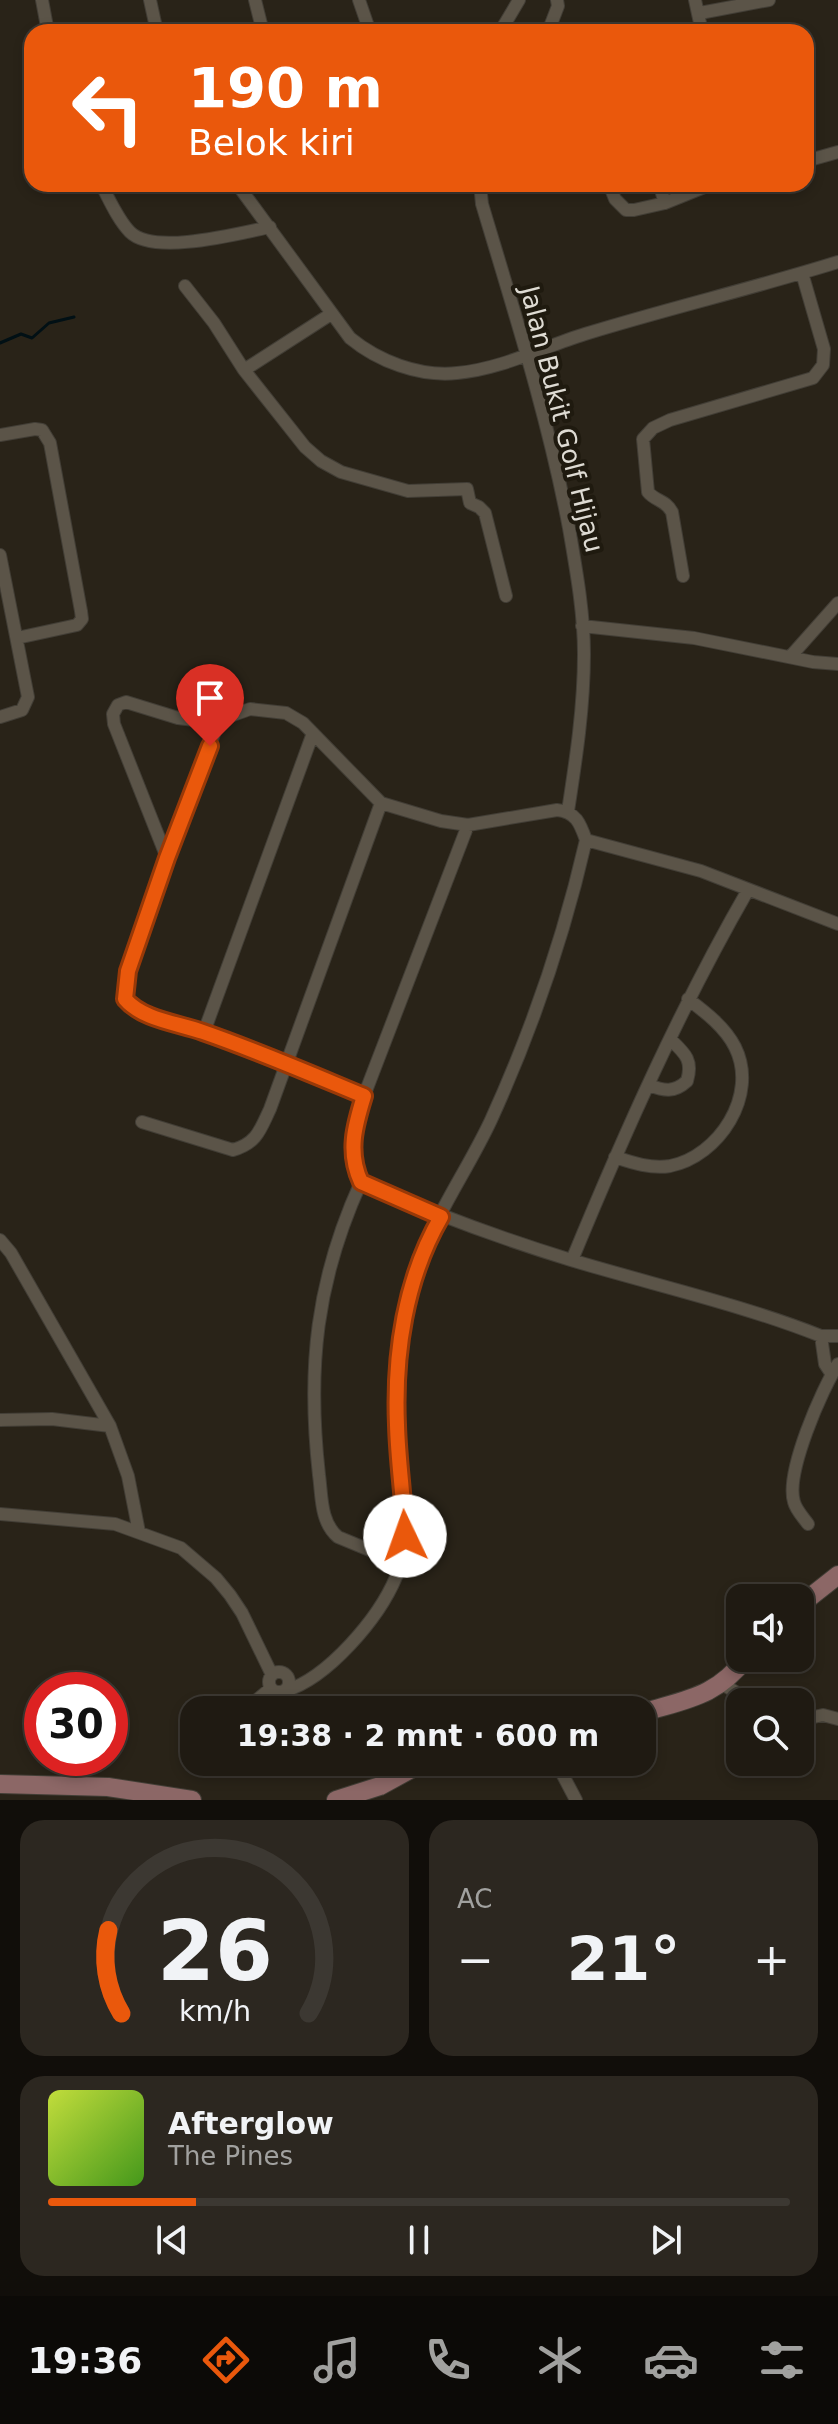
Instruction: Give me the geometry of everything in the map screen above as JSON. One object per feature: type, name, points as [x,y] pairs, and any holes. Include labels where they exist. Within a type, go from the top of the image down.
[{"type":"main road","points":[[814,1594],[838,1575]]},
{"type":"main road","points":[[656,1709],[710,1692],[733,1672]]},
{"type":"main road","points":[[336,1800],[380,1786],[398,1776]]},
{"type":"main road","points":[[0,1784],[108,1787],[192,1800]]},
{"type":"street","points":[[42,0],[46,24]]},
{"type":"street","points":[[150,0],[155,24]]},
{"type":"street","points":[[255,0],[261,24]]},
{"type":"street","points":[[359,0],[367,24]]},
{"type":"street","points":[[505,24],[519,0]]},
{"type":"street","points":[[551,24],[558,6],[557,0]]},
{"type":"street","points":[[697,6],[769,0]]},
{"type":"street","points":[[814,159],[838,152]]},
{"type":"street","points":[[106,192],[131,234],[143,240],[158,243],[221,238],[270,227]]},
{"type":"street","points":[[243,192],[350,338],[369,354],[421,370],[455,374],[491,367],[586,334],[838,262]]},
{"type":"street","name":"Jalan Bukit Golf Hijau","points":[[481,192],[562,489],[575,563],[584,654],[578,744],[568,811]]},
{"type":"street","points":[[612,192],[626,210],[665,203],[692,192]]},
{"type":"street","points":[[662,192],[665,203]]},
{"type":"street","points":[[683,576],[672,512],[666,503],[648,492],[643,439],[653,428],[670,420],[813,378],[820,371],[824,349],[802,273]]},
{"type":"street","points":[[185,286],[214,323],[244,370],[305,447],[330,467],[408,491],[467,489],[470,503],[485,513],[506,596]]},
{"type":"street","points":[[244,370],[331,314]]},
{"type":"street","points":[[0,435],[42,430],[50,443],[82,619],[77,625],[17,638]]},
{"type":"street","points":[[0,555],[28,697],[22,710],[0,717]]},
{"type":"street","points":[[790,657],[838,603]]},
{"type":"street","points":[[582,626],[694,638],[838,664]]},
{"type":"street","points":[[167,858],[114,724],[113,714],[118,705],[126,702],[178,718],[219,720],[250,709],[286,713],[313,733],[381,803],[441,821],[468,825],[557,810],[568,811],[580,821],[586,840],[564,925],[520,1053],[486,1131],[416,1268],[400,1344],[397,1378],[405,1536],[401,1563],[384,1600],[350,1644],[307,1681],[268,1696]]},
{"type":"street","points":[[219,720],[128,971],[125,999],[131,1007],[144,1013],[204,1032],[364,1096]]},
{"type":"street","points":[[204,1032],[313,733]]},
{"type":"street","points":[[142,1122],[233,1150],[248,1146],[270,1109],[381,803]]},
{"type":"street","points":[[468,825],[364,1096],[353,1139],[354,1166],[361,1182],[441,1217],[572,1260],[697,1295],[821,1336],[838,1336]]},
{"type":"street","points":[[586,840],[701,871],[838,924]]},
{"type":"street","points":[[572,1260],[615,1157],[688,999],[748,890]]},
{"type":"street","points":[[615,1157],[648,1166],[682,1162],[722,1133],[733,1118],[739,1103],[741,1082],[740,1061],[735,1047],[724,1030],[688,999]]},
{"type":"street","points":[[649,1085],[672,1090],[687,1081],[692,1065],[687,1055],[671,1040]]},
{"type":"street","points":[[361,1182],[332,1260],[315,1338],[313,1388],[318,1462],[323,1507],[332,1531],[338,1537],[401,1563]]},
{"type":"street","points":[[0,1240],[11,1253],[110,1426],[128,1476],[139,1532]]},
{"type":"street","points":[[808,1524],[794,1503],[796,1468],[805,1435],[834,1369],[825,1364],[821,1336]]},
{"type":"street","points":[[0,1420],[52,1419],[110,1426]]},
{"type":"street","points":[[0,1514],[115,1524],[181,1548],[216,1578],[242,1613],[272,1675],[270,1679],[278,1690]]},
{"type":"street","points":[[272,1675],[281,1672],[289,1678],[288,1687],[278,1690]]},
{"type":"street","points":[[722,1684],[729,1688]]},
{"type":"street","points":[[814,1717],[823,1715],[838,1719]]},
{"type":"street","points":[[563,1776],[576,1800]]},
{"type":"waterway","points":[[0,343],[21,334],[32,338],[49,323],[74,317]]},
{"type":"route","points":[[210,746],[128,971],[125,999],[131,1007],[144,1013],[204,1032],[364,1096],[353,1139],[354,1166],[361,1182],[441,1217],[416,1268],[400,1344],[397,1425],[405,1536]]}]
